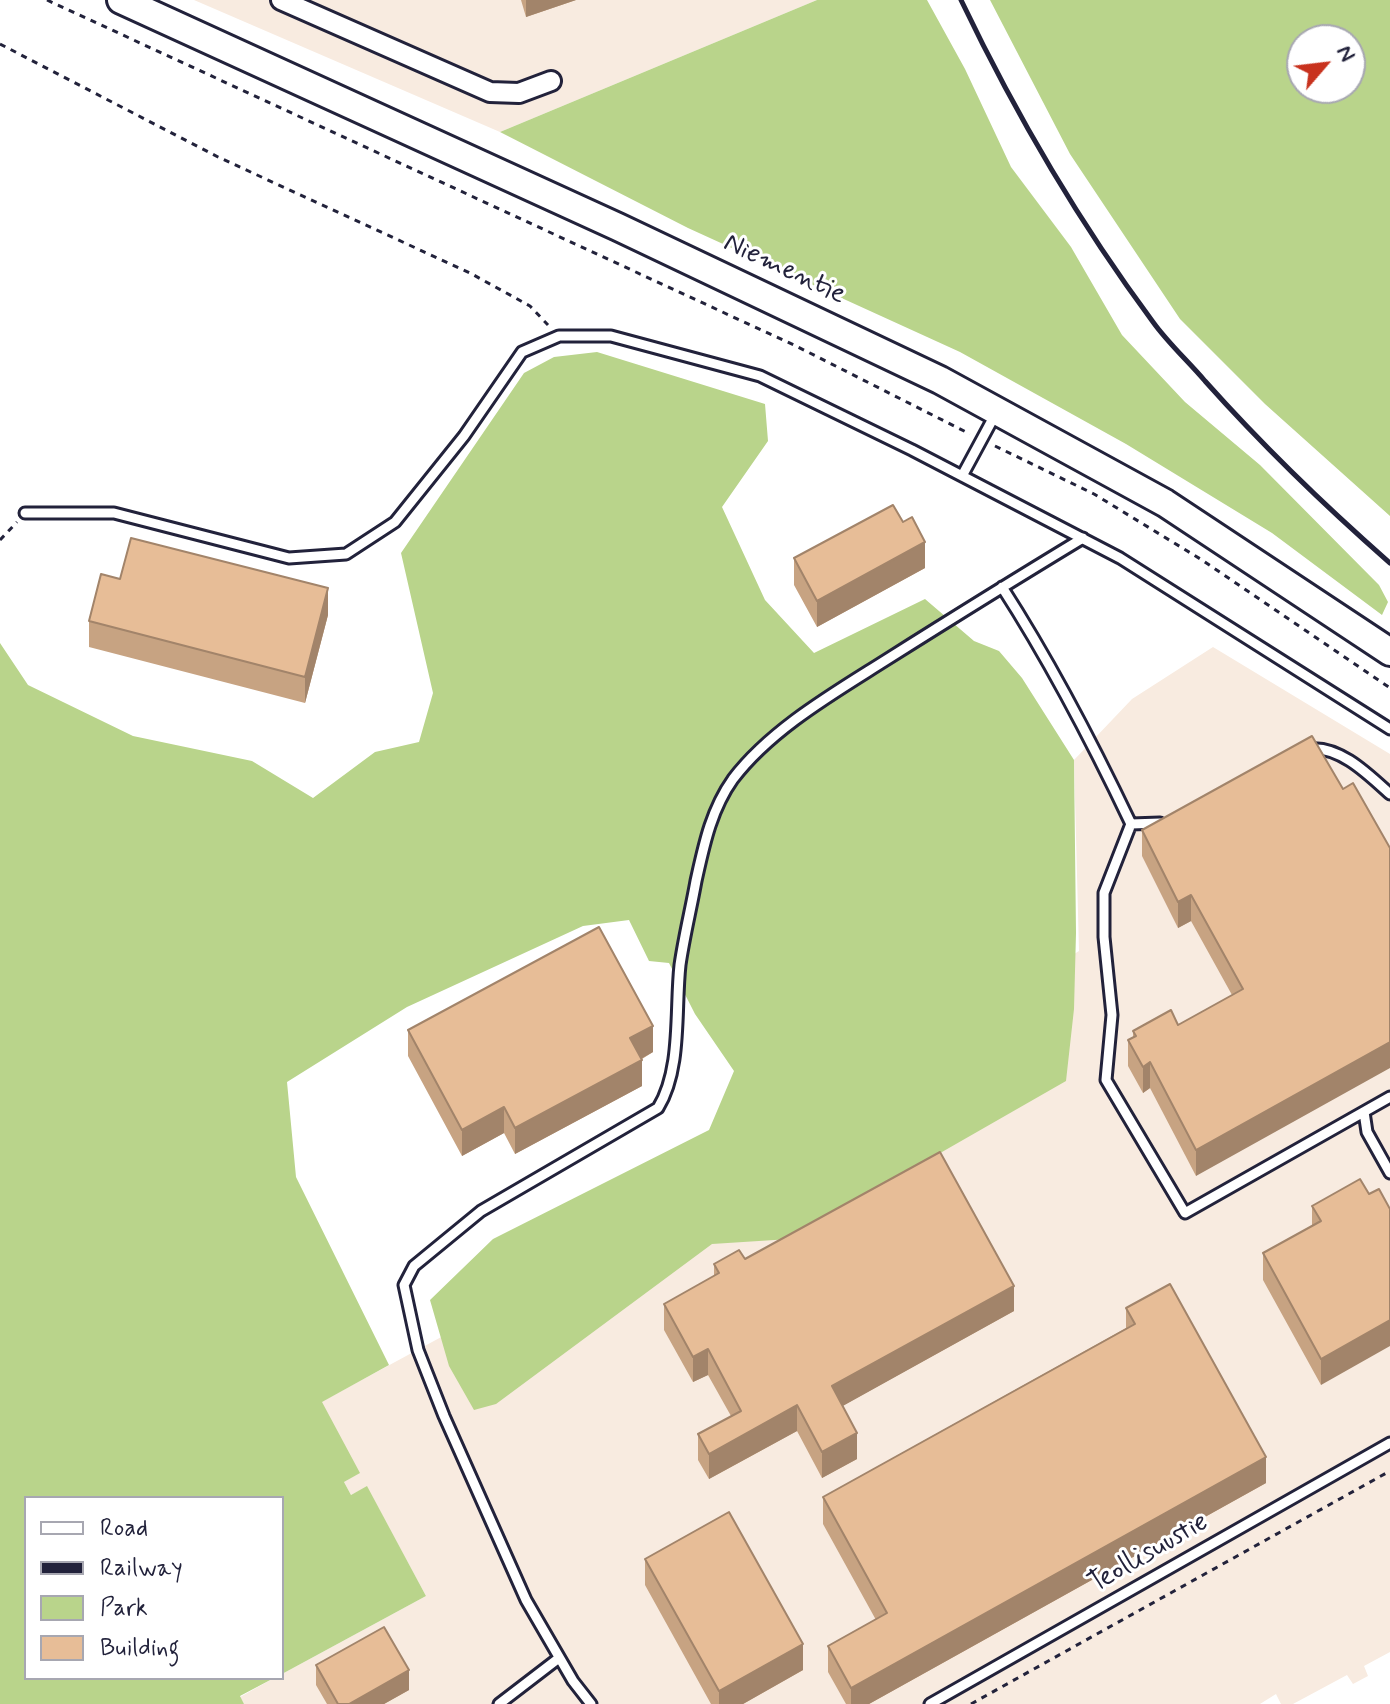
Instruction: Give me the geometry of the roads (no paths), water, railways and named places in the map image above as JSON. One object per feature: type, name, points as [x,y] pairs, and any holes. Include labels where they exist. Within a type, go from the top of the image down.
[{"type":"main road","name":"Niementie","points":[[121,0],[618,227],[940,380],[1165,503],[1390,652]]},
{"type":"street","points":[[281,0],[490,92],[519,93],[551,81]]},
{"type":"lane","points":[[25,513],[114,513],[289,558],[346,554],[395,522],[464,436],[522,352],[559,336],[611,336],[760,376],[962,476],[1120,558],[1390,729]]},
{"type":"lane","points":[[962,476],[997,410]]},
{"type":"lane","points":[[591,1704],[559,1658],[526,1600],[418,1350],[404,1285],[414,1266],[481,1211],[658,1108],[665,1097],[674,1049],[681,964],[705,838],[716,809],[733,780],[756,754],[807,712],[1083,538]]},
{"type":"lane","points":[[1002,587],[1036,639],[1088,735],[1131,824],[1104,893],[1112,1015],[1106,1080],[1185,1213],[1390,1097]]},
{"type":"lane","points":[[1295,751],[1324,747],[1367,773],[1390,794]]},
{"type":"lane","points":[[1131,824],[1156,825],[1170,817]]},
{"type":"lane","points":[[1364,1112],[1367,1132],[1390,1173]]},
{"type":"lane","name":"Teollisuustie","points":[[930,1704],[1390,1443]]},
{"type":"lane","points":[[499,1704],[559,1658]]},
{"type":"railway","points":[[961,0],[1049,166],[1125,284],[1159,330],[1272,452],[1390,563]]}]
